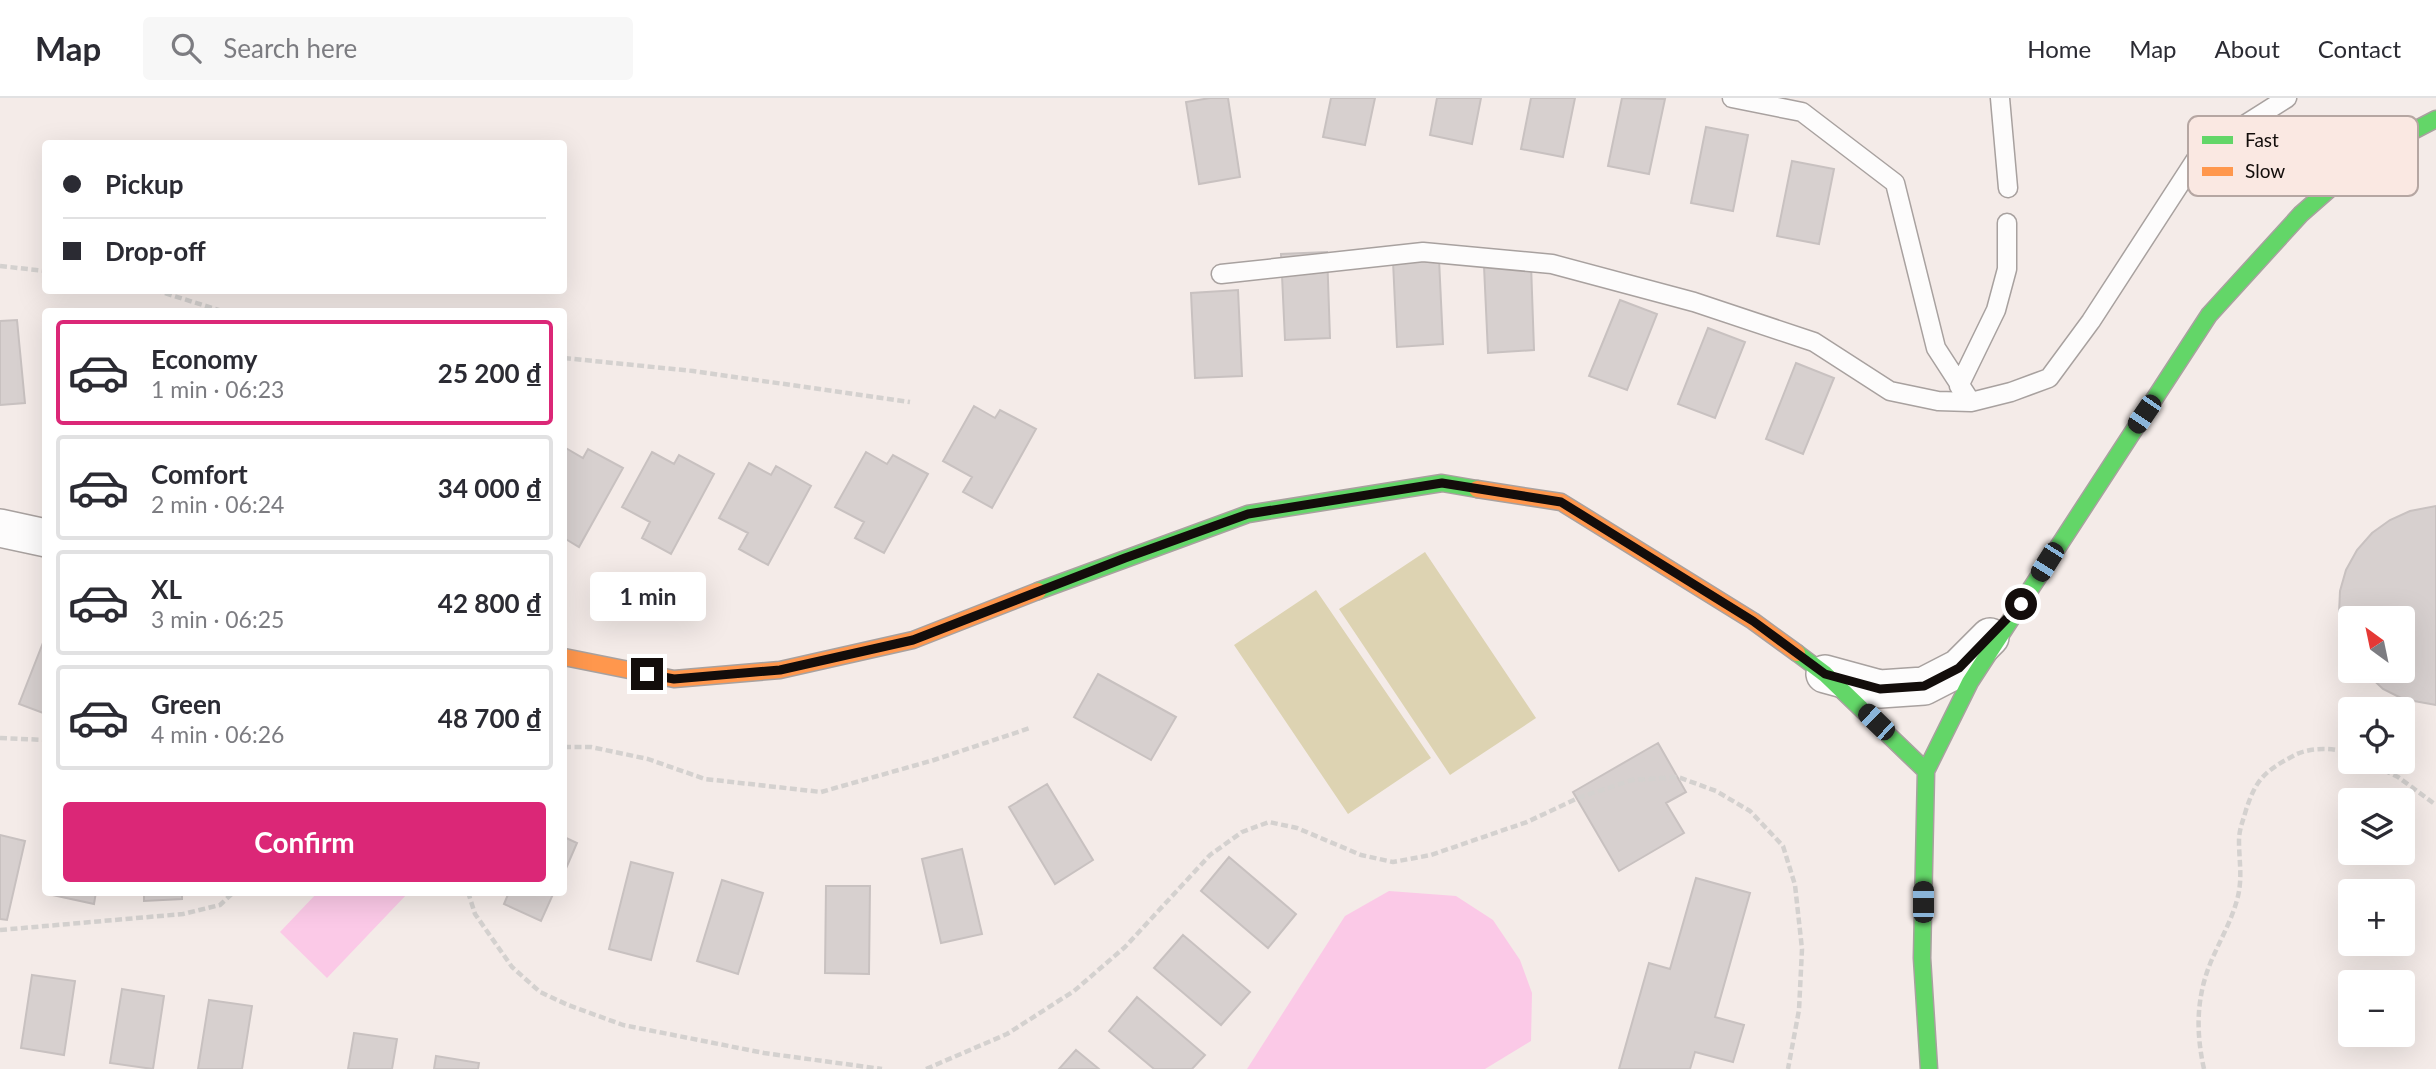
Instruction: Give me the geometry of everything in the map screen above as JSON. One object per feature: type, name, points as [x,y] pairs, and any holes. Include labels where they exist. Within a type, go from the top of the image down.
[{"type":"street","points":[[2418,128],[2436,119]]},
{"type":"street","points":[[1929,1069],[1924,1026],[1926,771],[1970,681],[2209,315],[2301,214],[2322,196]]},
{"type":"street","points":[[567,658],[674,679],[780,670],[913,640],[1125,558],[1248,514],[1442,483],[1561,502],[1753,621],[1825,674],[1926,771]]},
{"type":"street","points":[[0,528],[42,536]]},
{"type":"street","points":[[1825,674],[1880,689],[1924,686],[1959,668],[2021,604]]},
{"type":"lane","points":[[1732,98],[1802,112],[1895,183],[1936,348],[1971,402]]},
{"type":"lane","points":[[2000,98],[2008,188]]},
{"type":"lane","points":[[2259,116],[2287,98]]},
{"type":"lane","points":[[1220,274],[1423,252],[1552,264],[1694,302],[1814,342],[1890,391],[1938,401],[1971,402],[2011,392],[2049,378],[2091,321],[2188,171]]},
{"type":"lane","points":[[1959,386],[1996,310],[2007,269],[2007,223]]},
{"type":"path","points":[[0,266],[42,271]]},
{"type":"path","points":[[168,294],[212,308]]},
{"type":"path","points":[[567,358],[693,371],[910,402]]},
{"type":"path","points":[[567,747],[591,747],[648,759],[705,779],[821,792],[934,760],[1030,728]]},
{"type":"path","points":[[0,738],[42,740]]},
{"type":"path","points":[[2204,1069],[2197,1016],[2201,991],[2237,900],[2242,874],[2239,846],[2241,824],[2253,788],[2273,766],[2303,750],[2338,750]]},
{"type":"path","points":[[2392,774],[2436,805]]},
{"type":"path","points":[[926,1069],[1007,1034],[1074,992],[1125,947],[1210,855],[1242,832],[1269,822],[1297,828],[1362,855],[1393,862],[1431,855],[1527,822],[1578,798],[1632,780],[1678,777],[1716,791],[1750,811],[1783,846],[1795,885],[1802,949],[1799,1010],[1788,1069]]},
{"type":"path","points":[[0,930],[183,914],[220,905],[230,896]]},
{"type":"path","points":[[469,896],[475,914],[512,968],[540,992],[568,1005],[636,1028],[764,1052],[882,1069]]},
{"type":"shaded area","points":[[1425,552],[1536,718],[1450,775],[1339,609]]},
{"type":"shaded area","points":[[1316,590],[1431,758],[1348,814],[1234,645]]},
{"type":"shaded area","points":[[1389,891],[1456,896],[1493,920],[1520,960],[1532,993],[1531,1041],[1485,1069],[1247,1069],[1345,916]]},
{"type":"shaded area","points":[[314,896],[405,896],[327,978],[280,932]]},
{"type":"building","points":[[1228,98],[1240,177],[1199,184],[1186,102]]},
{"type":"building","points":[[1331,98],[1375,98],[1365,145],[1323,137]]},
{"type":"building","points":[[1437,98],[1481,98],[1472,144],[1430,135]]},
{"type":"building","points":[[1531,98],[1575,98],[1563,157],[1521,149]]},
{"type":"building","points":[[1622,98],[1665,99],[1649,174],[1608,166]]},
{"type":"building","points":[[1706,127],[1748,135],[1733,211],[1691,203]]},
{"type":"building","points":[[1792,161],[1834,169],[1819,244],[1777,236]]},
{"type":"building","points":[[1327,252],[1330,338],[1285,340],[1281,254]]},
{"type":"building","points":[[1439,259],[1443,344],[1397,347],[1393,261]]},
{"type":"building","points":[[1531,264],[1534,350],[1488,353],[1484,266]]},
{"type":"building","points":[[1238,290],[1242,376],[1195,378],[1191,293]]},
{"type":"building","points":[[1620,300],[1657,314],[1627,390],[1589,376]]},
{"type":"building","points":[[17,320],[25,403],[0,405],[0,321]]},
{"type":"building","points":[[1708,328],[1745,342],[1715,418],[1678,404]]},
{"type":"building","points":[[1796,363],[1834,378],[1803,454],[1766,439]]},
{"type":"building","points":[[974,406],[995,418],[1000,410],[1036,429],[992,508],[963,492],[972,477],[943,461]]},
{"type":"building","points":[[567,449],[583,458],[588,449],[623,468],[579,547],[567,540]]},
{"type":"building","points":[[652,452],[674,464],[679,455],[714,474],[671,554],[642,538],[650,522],[622,507]]},
{"type":"building","points":[[866,452],[887,464],[893,455],[928,474],[884,553],[855,538],[864,522],[835,507]]},
{"type":"building","points":[[749,463],[771,475],[776,466],[811,486],[768,565],[739,549],[748,533],[719,518]]},
{"type":"building","points":[[2436,506],[2436,705],[2415,701],[2415,697],[2399,697],[2377,683],[2415,683],[2415,606],[2339,606],[2346,570],[2357,550],[2372,533],[2390,520],[2410,511]]},
{"type":"building","points":[[42,645],[42,713],[19,704]]},
{"type":"building","points":[[1098,674],[1176,717],[1151,760],[1074,717]]},
{"type":"building","points":[[1658,743],[1686,792],[1666,803],[1684,833],[1619,871],[1573,792]]},
{"type":"building","points":[[1047,784],[1093,860],[1055,884],[1009,807]]},
{"type":"building","points":[[0,835],[25,841],[7,920],[0,919]]},
{"type":"building","points":[[567,838],[577,843],[567,866]]},
{"type":"building","points":[[962,849],[982,934],[941,943],[922,859]]},
{"type":"building","points":[[1229,857],[1296,914],[1268,948],[1201,891]]},
{"type":"building","points":[[631,862],[673,873],[651,960],[609,949]]},
{"type":"building","points":[[1696,878],[1750,893],[1715,1017],[1744,1025],[1733,1062],[1695,1052],[1690,1069],[1619,1069],[1649,963],[1670,969]]},
{"type":"building","points":[[722,880],[763,893],[738,974],[697,961]]},
{"type":"building","points":[[826,886],[870,886],[869,974],[825,973]]},
{"type":"building","points":[[57,896],[95,896],[94,904]]},
{"type":"building","points":[[144,896],[182,896],[182,899],[144,901]]},
{"type":"building","points":[[507,896],[552,896],[541,921],[504,904]]},
{"type":"building","points":[[1183,935],[1250,992],[1221,1025],[1154,968]]},
{"type":"building","points":[[32,975],[75,981],[64,1055],[21,1048]]},
{"type":"building","points":[[122,989],[164,996],[153,1069],[110,1063]]},
{"type":"building","points":[[1137,997],[1205,1055],[1192,1069],[1154,1069],[1109,1031]]},
{"type":"building","points":[[209,1000],[252,1006],[242,1069],[198,1069]]},
{"type":"building","points":[[354,1033],[397,1039],[392,1069],[348,1069]]},
{"type":"building","points":[[1076,1050],[1099,1069],[1059,1069]]},
{"type":"building","points":[[436,1056],[479,1063],[478,1069],[434,1069]]},
{"type":"traffic: fast","points":[[2418,128],[2436,119]]},
{"type":"traffic: fast","points":[[1926,771],[1970,682],[2209,315],[2301,214],[2322,196]]},
{"type":"traffic: fast","points":[[1038,591],[1248,514],[1442,483],[1477,489]]},
{"type":"traffic: fast","points":[[1797,653],[1825,674],[1926,771],[1922,958],[1929,1069]]},
{"type":"traffic: slow","points":[[1477,489],[1561,502],[1753,621],[1797,653]]},
{"type":"traffic: slow","points":[[567,658],[674,679],[780,670],[913,640],[1038,591]]},
{"type":"route","points":[[647,674],[674,679],[780,670],[913,640],[1125,558],[1248,514],[1442,483],[1561,502],[1753,621],[1825,674],[1880,689],[1924,686],[1959,668],[2021,604]]}]
